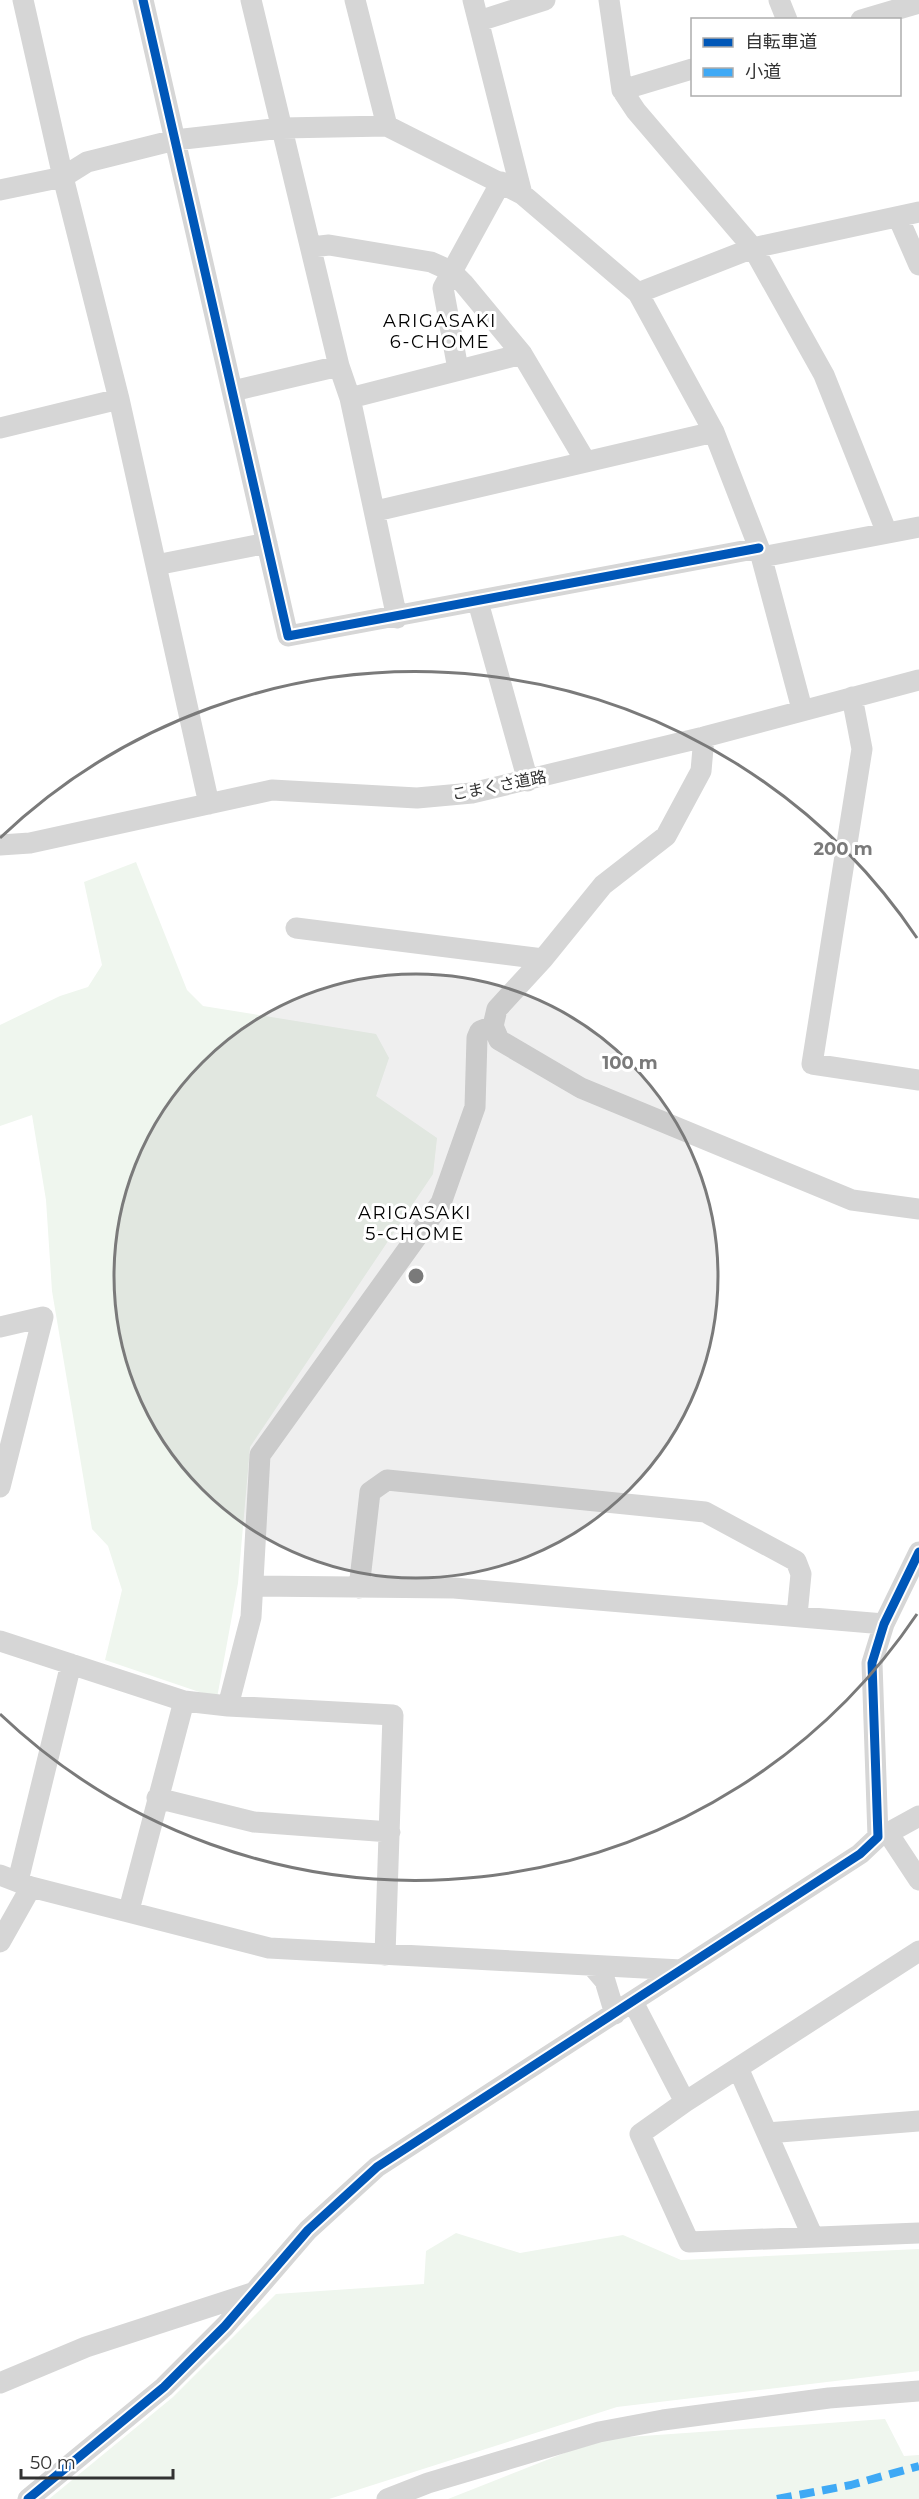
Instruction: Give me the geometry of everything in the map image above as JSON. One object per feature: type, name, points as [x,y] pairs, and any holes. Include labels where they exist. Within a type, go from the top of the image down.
[{"type":"street","points":[[24,0],[63,177],[119,399],[209,804]]},
{"type":"street","points":[[143,0],[288,636],[919,527]]},
{"type":"street","points":[[251,0],[339,366],[350,398],[398,618]]},
{"type":"street","points":[[355,0],[387,126]]},
{"type":"street","points":[[473,0],[522,194]]},
{"type":"street","points":[[479,21],[544,0]]},
{"type":"street","points":[[609,0],[622,90],[636,111],[753,248],[824,375],[887,533]]},
{"type":"street","points":[[779,0],[786,18]]},
{"type":"street","points":[[868,18],[919,3]]},
{"type":"street","points":[[622,90],[691,70]]},
{"type":"street","points":[[0,190],[63,177],[87,162],[175,140],[282,128],[387,126],[522,194],[638,293],[714,432],[760,553],[802,709]]},
{"type":"street","points":[[459,369],[443,288],[501,182]]},
{"type":"street","points":[[638,293],[753,248],[919,212]]},
{"type":"street","points":[[898,217],[919,265]]},
{"type":"street","points":[[312,247],[329,245],[431,262],[451,271],[522,354],[586,462]]},
{"type":"street","points":[[350,398],[522,354]]},
{"type":"street","points":[[232,391],[339,366]]},
{"type":"street","points":[[0,428],[119,399]]},
{"type":"street","points":[[376,511],[714,432]]},
{"type":"street","points":[[156,565],[267,543]]},
{"type":"street","points":[[478,602],[528,781]]},
{"type":"street","name":"こまくさ道路","points":[[0,845],[30,843],[272,790],[417,798],[472,793],[704,737],[802,709],[919,680]]},
{"type":"street","points":[[852,697],[862,749],[812,1064],[919,1080]]},
{"type":"street","points":[[704,737],[701,771],[666,836],[603,885],[543,959],[497,1009],[493,1026],[499,1041],[580,1088],[852,1200],[919,1209]]},
{"type":"street","points":[[0,861],[11,858],[30,843]]},
{"type":"street","points":[[296,928],[543,959]]},
{"type":"street","points":[[228,1706],[251,1617],[260,1455],[441,1203],[475,1107],[478,1080],[477,1038],[480,1030],[493,1026]]},
{"type":"street","points":[[0,1327],[43,1317],[0,1486]]},
{"type":"street","points":[[360,1588],[370,1492],[387,1480],[705,1512],[796,1561],[801,1574],[797,1615]]},
{"type":"street","points":[[919,1552],[885,1624],[872,1663],[883,1832],[919,1880]]},
{"type":"street","points":[[254,1586],[454,1588],[885,1624]]},
{"type":"street","points":[[0,1641],[184,1701],[228,1706],[393,1715],[385,1955]]},
{"type":"street","points":[[0,1942],[71,1664]]},
{"type":"street","points":[[129,1910],[184,1701]]},
{"type":"street","points":[[157,1798],[254,1822],[390,1832]]},
{"type":"street","points":[[28,2499],[164,2387],[253,2293],[308,2230],[377,2167],[860,1854],[883,1832],[919,1816]]},
{"type":"street","points":[[16,1881],[269,1948],[681,1970]]},
{"type":"street","points":[[919,1951],[639,2134],[689,2242],[812,2235],[919,2233]]},
{"type":"street","points":[[593,1967],[605,1981],[615,2014]]},
{"type":"street","points":[[633,2002],[685,2102]]},
{"type":"street","points":[[738,2068],[812,2235]]},
{"type":"street","points":[[767,2133],[919,2121]]},
{"type":"street","points":[[0,2383],[86,2347],[253,2293]]},
{"type":"street","points":[[387,2499],[428,2483],[599,2432],[829,2398],[919,2391]]},
{"type":"shaded area","points":[[136,862],[187,990],[203,1006],[376,1034],[389,1058],[376,1096],[437,1138],[433,1174],[250,1447],[238,1583],[217,1698],[105,1660],[122,1590],[108,1546],[92,1529],[52,1291],[46,1200],[32,1115],[0,1126],[0,1025],[60,996],[88,987],[102,965],[84,882]]},
{"type":"shaded area","points":[[456,2233],[520,2253],[623,2235],[681,2260],[919,2249],[919,2371],[617,2407],[329,2499],[49,2499],[173,2397],[276,2294],[424,2284],[426,2251]]},
{"type":"shaded area","points":[[885,2419],[904,2456],[919,2455],[919,2499],[448,2499],[600,2439]]},
{"type":"marked path","points":[[777,2499],[851,2485],[919,2466]]},
{"type":"cycle path","points":[[143,0],[288,636],[759,548]]},
{"type":"cycle path","points":[[28,2499],[164,2387],[225,2326],[308,2230],[377,2167],[860,1854],[878,1837],[872,1663],[884,1624],[919,1552]]},
{"type":"district","name":"ARIGASAKI 6-CHOME","points":[[440,331]]},
{"type":"district","name":"ARIGASAKI 5-CHOME","points":[[415,1223]]}]
